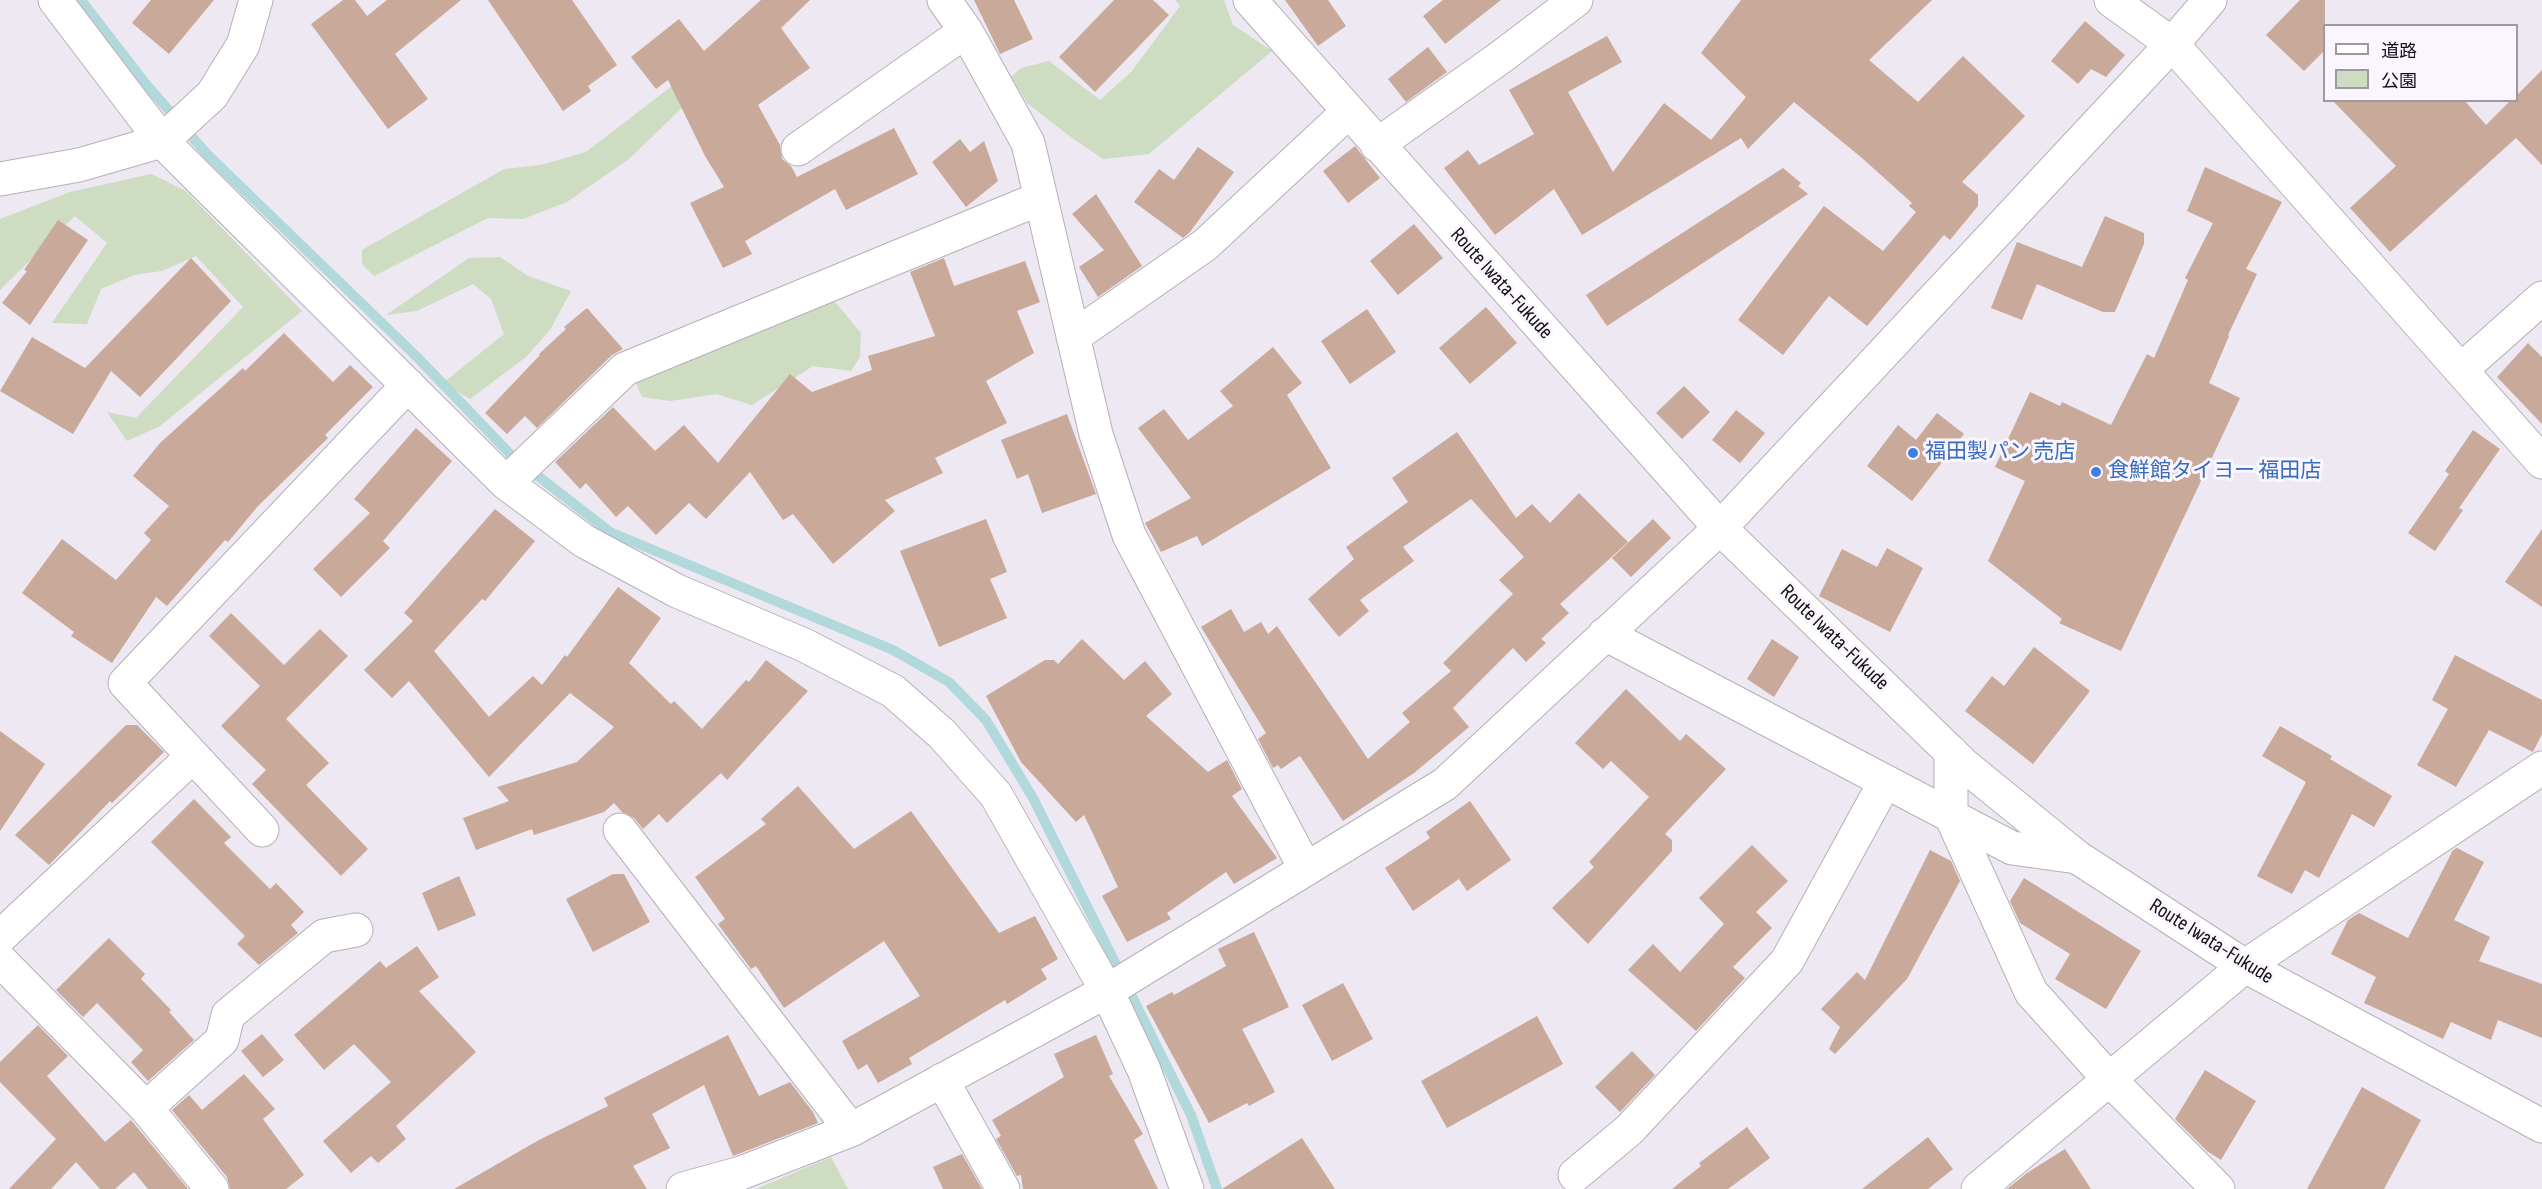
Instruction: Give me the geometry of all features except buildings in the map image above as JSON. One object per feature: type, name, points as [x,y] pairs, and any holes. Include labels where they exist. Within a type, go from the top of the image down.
[{"type":"street","points":[[55,0],[162,141],[507,483],[584,541],[677,591],[804,645],[893,692],[942,734],[996,795],[1107,991],[1144,1070],[1187,1189]]},
{"type":"street","points":[[0,179],[79,165],[162,141],[212,95],[243,45],[256,0]]},
{"type":"street","points":[[944,0],[966,31],[1028,143],[1096,434],[1129,535],[1305,868]]},
{"type":"street","name":"Route Iwata-Fukude","points":[[1250,0],[1720,528],[1951,752],[2077,857],[2245,966],[2542,1126]]},
{"type":"street","points":[[1377,145],[1501,57],[1576,0]]},
{"type":"street","points":[[2111,0],[2172,44],[2542,462]]},
{"type":"street","points":[[683,1189],[722,1184],[741,1173],[851,1130],[1107,991],[1445,784],[1720,528],[2172,44],[2210,0]]},
{"type":"street","points":[[798,149],[966,31]]},
{"type":"street","points":[[1073,337],[1204,245],[1348,112]]},
{"type":"street","points":[[507,483],[625,369],[1041,198]]},
{"type":"street","points":[[2461,370],[2542,298]]},
{"type":"street","points":[[262,830],[125,683],[408,385]]},
{"type":"street","points":[[1605,634],[2012,848],[2077,857]]},
{"type":"street","points":[[1951,752],[1951,816],[2031,992],[2109,1079],[2218,1189]]},
{"type":"street","points":[[0,937],[193,756]]},
{"type":"street","points":[[1978,1189],[2245,966],[2542,768]]},
{"type":"street","points":[[1575,1175],[1629,1130],[1787,961],[1885,782]]},
{"type":"street","points":[[620,830],[851,1130]]},
{"type":"street","points":[[146,1108],[222,1040],[228,1015],[324,936],[356,930]]},
{"type":"street","points":[[0,960],[146,1108],[212,1189]]},
{"type":"street","points":[[942,1080],[1003,1189]]},
{"type":"green space","points":[[1175,0],[1224,0],[1233,25],[1272,51],[1149,154],[1103,159],[1027,103],[1011,77],[1021,68],[1049,61],[1100,100],[1132,71],[1180,6]]},
{"type":"green space","points":[[714,77],[629,159],[567,202],[523,219],[488,218],[374,276],[362,264],[362,250],[504,169],[541,165],[586,152],[681,79]]},
{"type":"green space","points":[[151,174],[186,191],[302,311],[160,426],[127,441],[107,412],[136,418],[243,307],[196,256],[162,271],[134,275],[101,289],[87,324],[52,323],[107,243],[75,216],[0,290],[0,219],[70,192]]},
{"type":"green space","points":[[500,257],[528,276],[571,291],[550,330],[526,357],[470,399],[443,383],[504,334],[491,299],[473,284],[417,311],[386,315],[469,258]]},
{"type":"green space","points":[[830,296],[861,333],[860,357],[851,371],[813,366],[752,405],[716,394],[670,401],[642,397],[632,374]]},
{"type":"green space","points":[[831,1157],[848,1189],[756,1189]]},
{"type":"waterway","points":[[81,0],[145,83],[207,154],[417,357],[512,456],[610,532],[893,650],[949,682],[986,720],[1033,798],[1191,1115],[1217,1189]]},
{"type":"place","name":"福田製パン 売店","points":[[1913,453]]},
{"type":"place","name":"食鮮館タイヨー 福田店","points":[[2096,472]]}]
